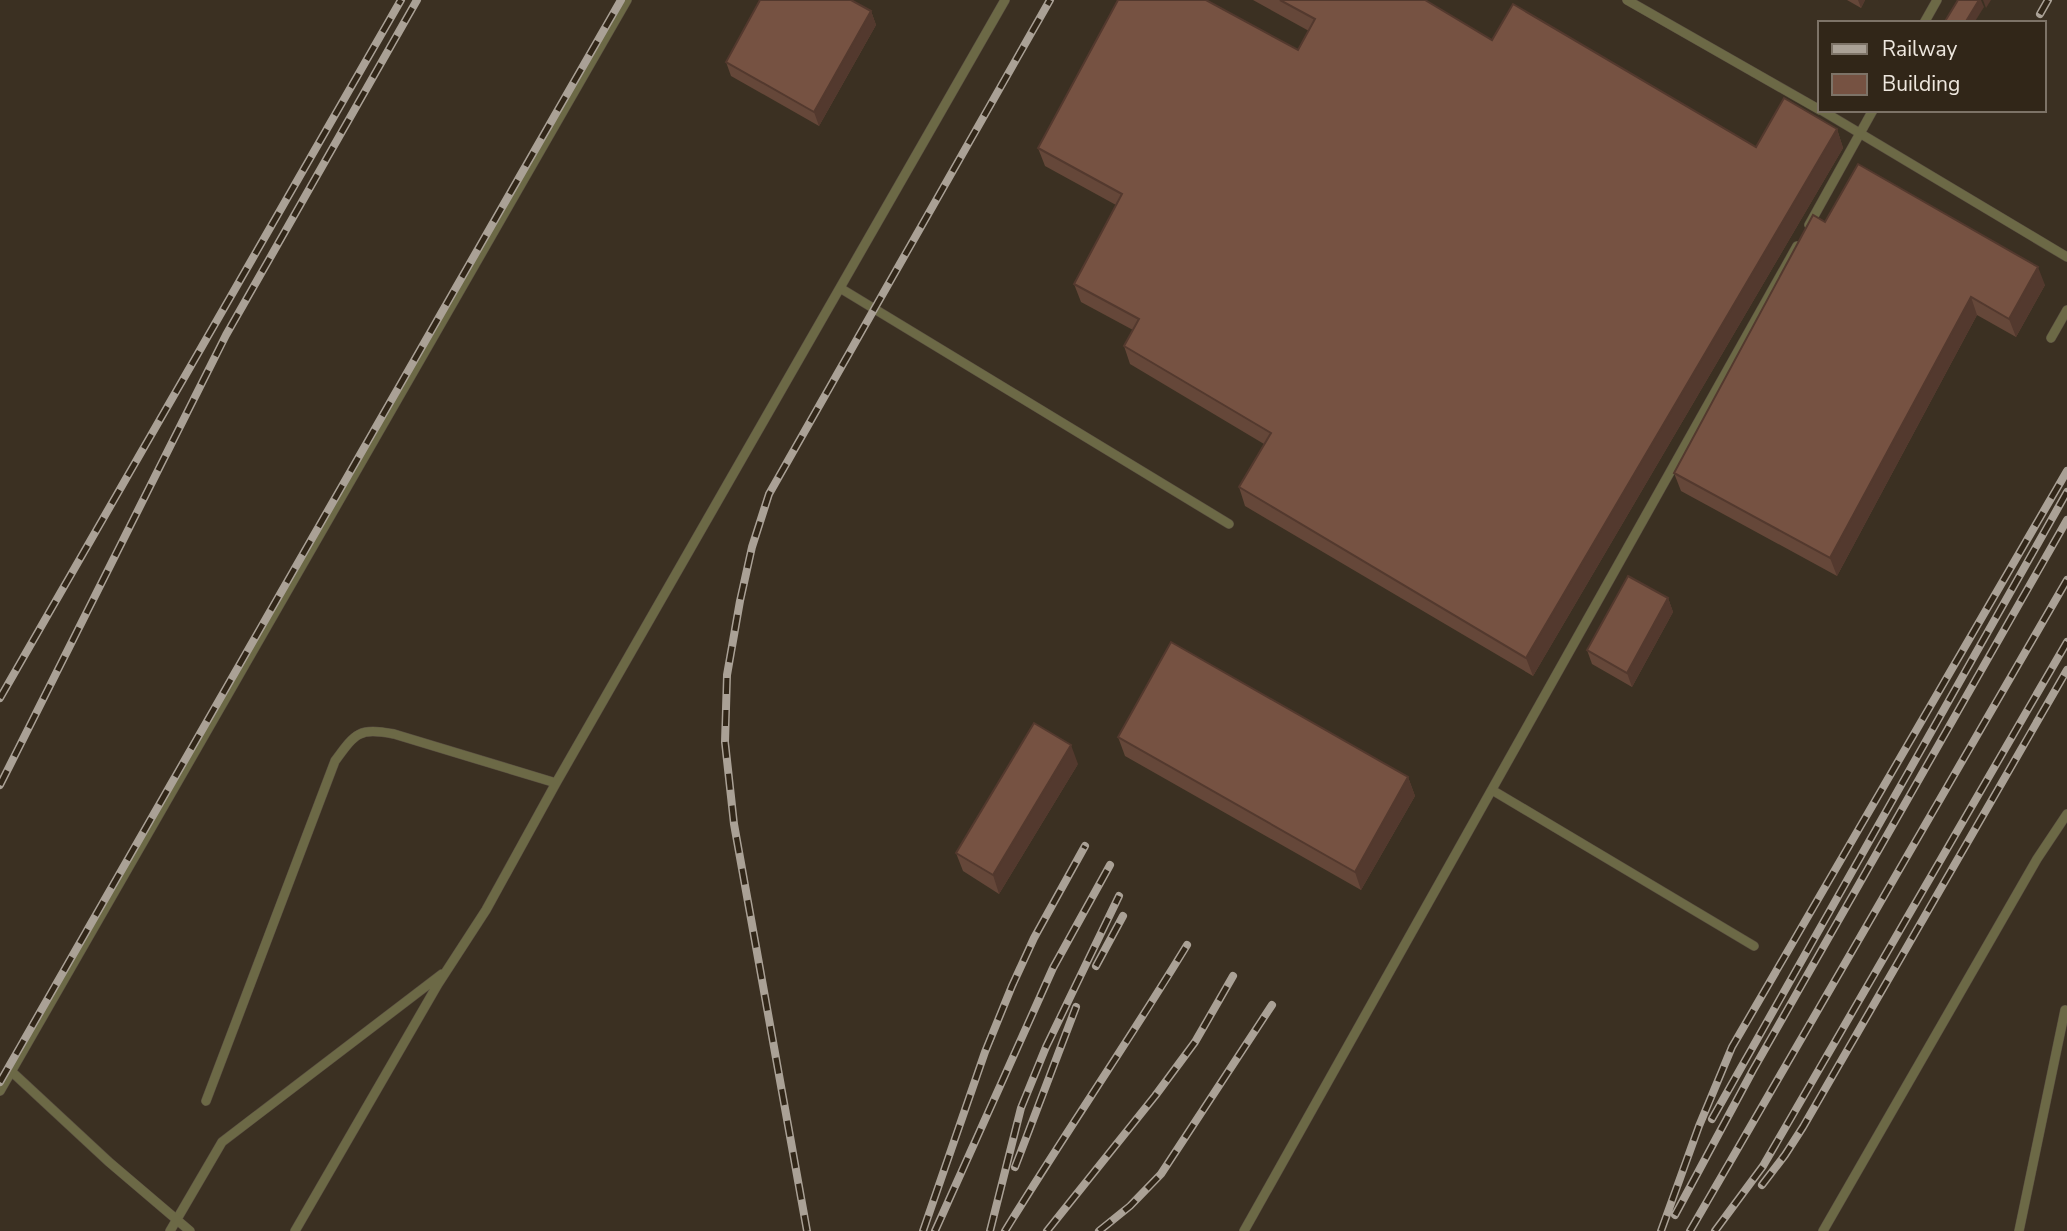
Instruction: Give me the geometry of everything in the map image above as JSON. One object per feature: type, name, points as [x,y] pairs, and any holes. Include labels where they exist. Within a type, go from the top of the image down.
[{"type":"lane","points":[[0,1091],[627,0]]},
{"type":"lane","points":[[295,1231],[448,969],[486,910],[556,783],[1005,0]]},
{"type":"lane","points":[[1627,0],[1818,108]]},
{"type":"lane","points":[[1925,21],[1937,0]]},
{"type":"lane","points":[[1825,112],[2067,257]]},
{"type":"lane","points":[[1805,230],[1872,112]]},
{"type":"lane","points":[[1244,1231],[1799,242]]},
{"type":"lane","points":[[840,288],[1228,524]]},
{"type":"lane","points":[[2051,338],[2067,310]]},
{"type":"lane","points":[[206,1101],[335,761],[350,740],[368,730],[394,734],[556,783]]},
{"type":"lane","points":[[1492,790],[1754,946]]},
{"type":"lane","points":[[1823,1231],[2036,859],[2067,814]]},
{"type":"lane","points":[[170,1231],[222,1142],[448,969]]},
{"type":"lane","points":[[2019,1231],[2065,1010]]},
{"type":"lane","points":[[11,1071],[109,1162],[190,1231]]},
{"type":"building","points":[[760,0],[851,0],[871,11],[814,112],[726,62]]},
{"type":"building","points":[[1118,0],[1206,0],[1298,50],[1315,19],[1280,0],[1425,0],[1492,40],[1513,4],[1756,147],[1784,98],[1837,129],[1526,658],[1239,487],[1271,433],[1124,346],[1139,319],[1074,284],[1122,194],[1038,148]]},
{"type":"building","points":[[1958,0],[1979,0],[1966,21],[1945,21]]},
{"type":"building","points":[[1858,164],[2038,267],[2009,319],[1971,297],[1830,558],[1674,473],[1813,215],[1825,222]]},
{"type":"building","points":[[1628,576],[1668,598],[1627,673],[1587,650]]},
{"type":"building","points":[[1171,642],[1408,777],[1355,872],[1118,737]]},
{"type":"building","points":[[1034,723],[1071,745],[993,875],[956,853]]},
{"type":"railway","points":[[0,698],[401,0]]},
{"type":"railway","points":[[0,785],[226,335],[417,0]]},
{"type":"railway","points":[[0,1082],[621,0]]},
{"type":"railway","points":[[807,1231],[734,824],[725,742],[727,675],[740,601],[752,547],[769,494],[1050,0]]},
{"type":"railway","points":[[2040,14],[2048,0]]},
{"type":"railway","points":[[1661,1231],[1699,1126],[1732,1047],[2067,471]]},
{"type":"railway","points":[[1712,1119],[2067,492]]},
{"type":"railway","points":[[1675,1215],[1753,1070],[2067,520]]},
{"type":"railway","points":[[1690,1231],[2067,580]]},
{"type":"railway","points":[[1715,1231],[1763,1166],[2067,642]]},
{"type":"railway","points":[[1762,1185],[1803,1127],[2067,670]]},
{"type":"railway","points":[[923,1231],[985,1052],[1012,986],[1034,938],[1085,846]]},
{"type":"railway","points":[[935,1231],[1053,968],[1110,865]]},
{"type":"railway","points":[[990,1231],[1021,1108],[1046,1047],[1119,896]]},
{"type":"railway","points":[[1096,966],[1123,916]]},
{"type":"railway","points":[[1005,1231],[1187,945]]},
{"type":"railway","points":[[1047,1231],[1195,1042],[1233,976]]},
{"type":"railway","points":[[1099,1231],[1130,1206],[1161,1174],[1272,1005]]},
{"type":"railway","points":[[1015,1167],[1076,1007]]}]
